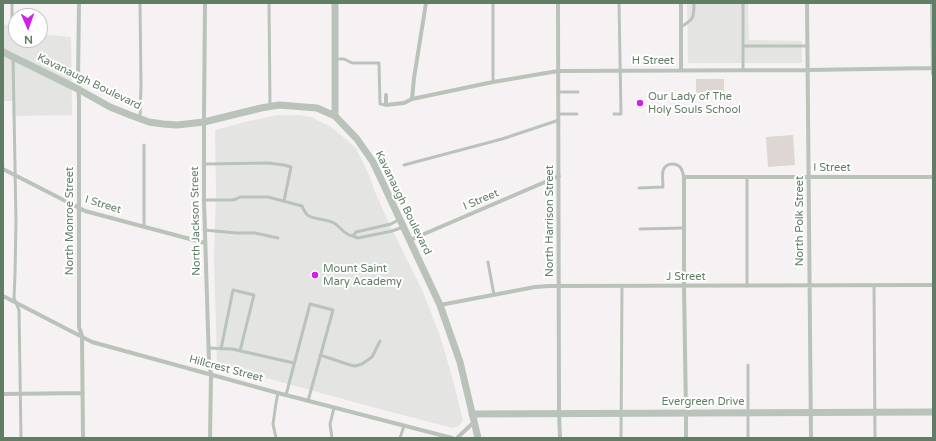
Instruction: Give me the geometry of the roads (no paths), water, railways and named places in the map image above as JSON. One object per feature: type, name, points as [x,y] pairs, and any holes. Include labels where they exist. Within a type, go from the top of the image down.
[{"type":"street","name":"North Monroe Street","points":[[79,3],[79,327],[82,336],[83,438]]},
{"type":"street","name":"North Jackson Street","points":[[205,3],[204,230],[209,363],[211,374],[210,438]]},
{"type":"street","points":[[335,3],[335,116]]},
{"type":"street","points":[[412,99],[426,3]]},
{"type":"street","name":"North Harrison Street","points":[[558,3],[560,438]]},
{"type":"street","points":[[681,3],[681,70]]},
{"type":"street","name":"North Polk Street","points":[[807,3],[811,438]]},
{"type":"street","points":[[932,3],[933,74]]},
{"type":"street","name":"Kavanaugh Boulevard","points":[[3,52],[78,89],[110,107],[149,122],[177,125],[204,122],[279,105],[317,108],[335,116],[357,139],[366,151],[383,183],[440,305],[460,362],[478,438]]},
{"type":"street","name":"H Street","points":[[386,105],[404,103],[412,99],[493,82],[558,71],[933,68]]},
{"type":"street","points":[[386,95],[386,105]]},
{"type":"street","name":"I Street","points":[[3,168],[85,211],[205,243]]},
{"type":"street","name":"I Street","points":[[410,240],[559,176]]},
{"type":"street","points":[[684,177],[686,438]]},
{"type":"street","name":"I Street","points":[[684,177],[933,177]]},
{"type":"street","name":"J Street","points":[[440,305],[535,287],[549,286],[933,285]]},
{"type":"street","name":"Hillcrest Street","points":[[3,296],[92,342],[334,408],[452,438]]},
{"type":"street","points":[[3,394],[83,393]]},
{"type":"street","name":"Evergreen Drive","points":[[472,414],[933,412]]},
{"type":"street","points":[[457,438],[474,422]]},
{"type":"lane","points":[[140,3],[140,119]]},
{"type":"lane","points":[[269,3],[270,106]]},
{"type":"lane","points":[[493,3],[493,82]]},
{"type":"lane","points":[[614,114],[621,114],[619,3]]},
{"type":"lane","points":[[681,27],[689,22],[694,16],[694,3]]},
{"type":"lane","points":[[743,3],[743,70]]},
{"type":"lane","points":[[743,46],[808,46]]},
{"type":"lane","points":[[13,57],[16,228],[16,274],[14,298],[19,310],[20,438]]},
{"type":"lane","points":[[335,60],[344,59],[352,63],[379,63],[380,104],[386,105]]},
{"type":"lane","points":[[558,92],[578,92]]},
{"type":"lane","points":[[559,114],[577,114]]},
{"type":"lane","points":[[404,166],[502,139],[559,120]]},
{"type":"lane","points":[[144,145],[144,227]]},
{"type":"lane","points":[[204,164],[268,163],[291,167],[284,201]]},
{"type":"lane","points":[[639,188],[663,187],[663,171],[670,164],[679,166],[684,177]]},
{"type":"lane","points":[[747,177],[747,286]]},
{"type":"lane","points":[[204,200],[233,200],[240,197],[258,196],[268,197],[302,206],[308,216],[332,222],[348,236],[358,238],[392,231],[402,223]]},
{"type":"lane","points":[[353,236],[356,232],[402,223]]},
{"type":"lane","points":[[640,229],[684,228]]},
{"type":"lane","points":[[204,230],[255,233],[278,238]]},
{"type":"lane","points":[[488,262],[494,295]]},
{"type":"lane","points":[[874,285],[876,438]]},
{"type":"lane","points":[[621,438],[622,286]]},
{"type":"lane","points":[[220,349],[234,290],[254,295],[240,351]]},
{"type":"lane","points":[[286,395],[310,304],[332,310],[308,401]]},
{"type":"lane","points":[[320,355],[355,366],[362,364],[372,357],[380,341]]},
{"type":"lane","points":[[209,348],[232,349],[294,363]]},
{"type":"lane","points":[[748,365],[748,438]]},
{"type":"lane","points":[[276,438],[273,424],[278,393]]},
{"type":"lane","points":[[332,438],[330,424],[334,408]]},
{"type":"lane","points":[[400,438],[404,426]]},
{"type":"place","name":"Our Lady of The Holy Souls School","points":[[640,103]]},
{"type":"place","name":"Mount Saint Mary Academy","points":[[315,275]]}]
